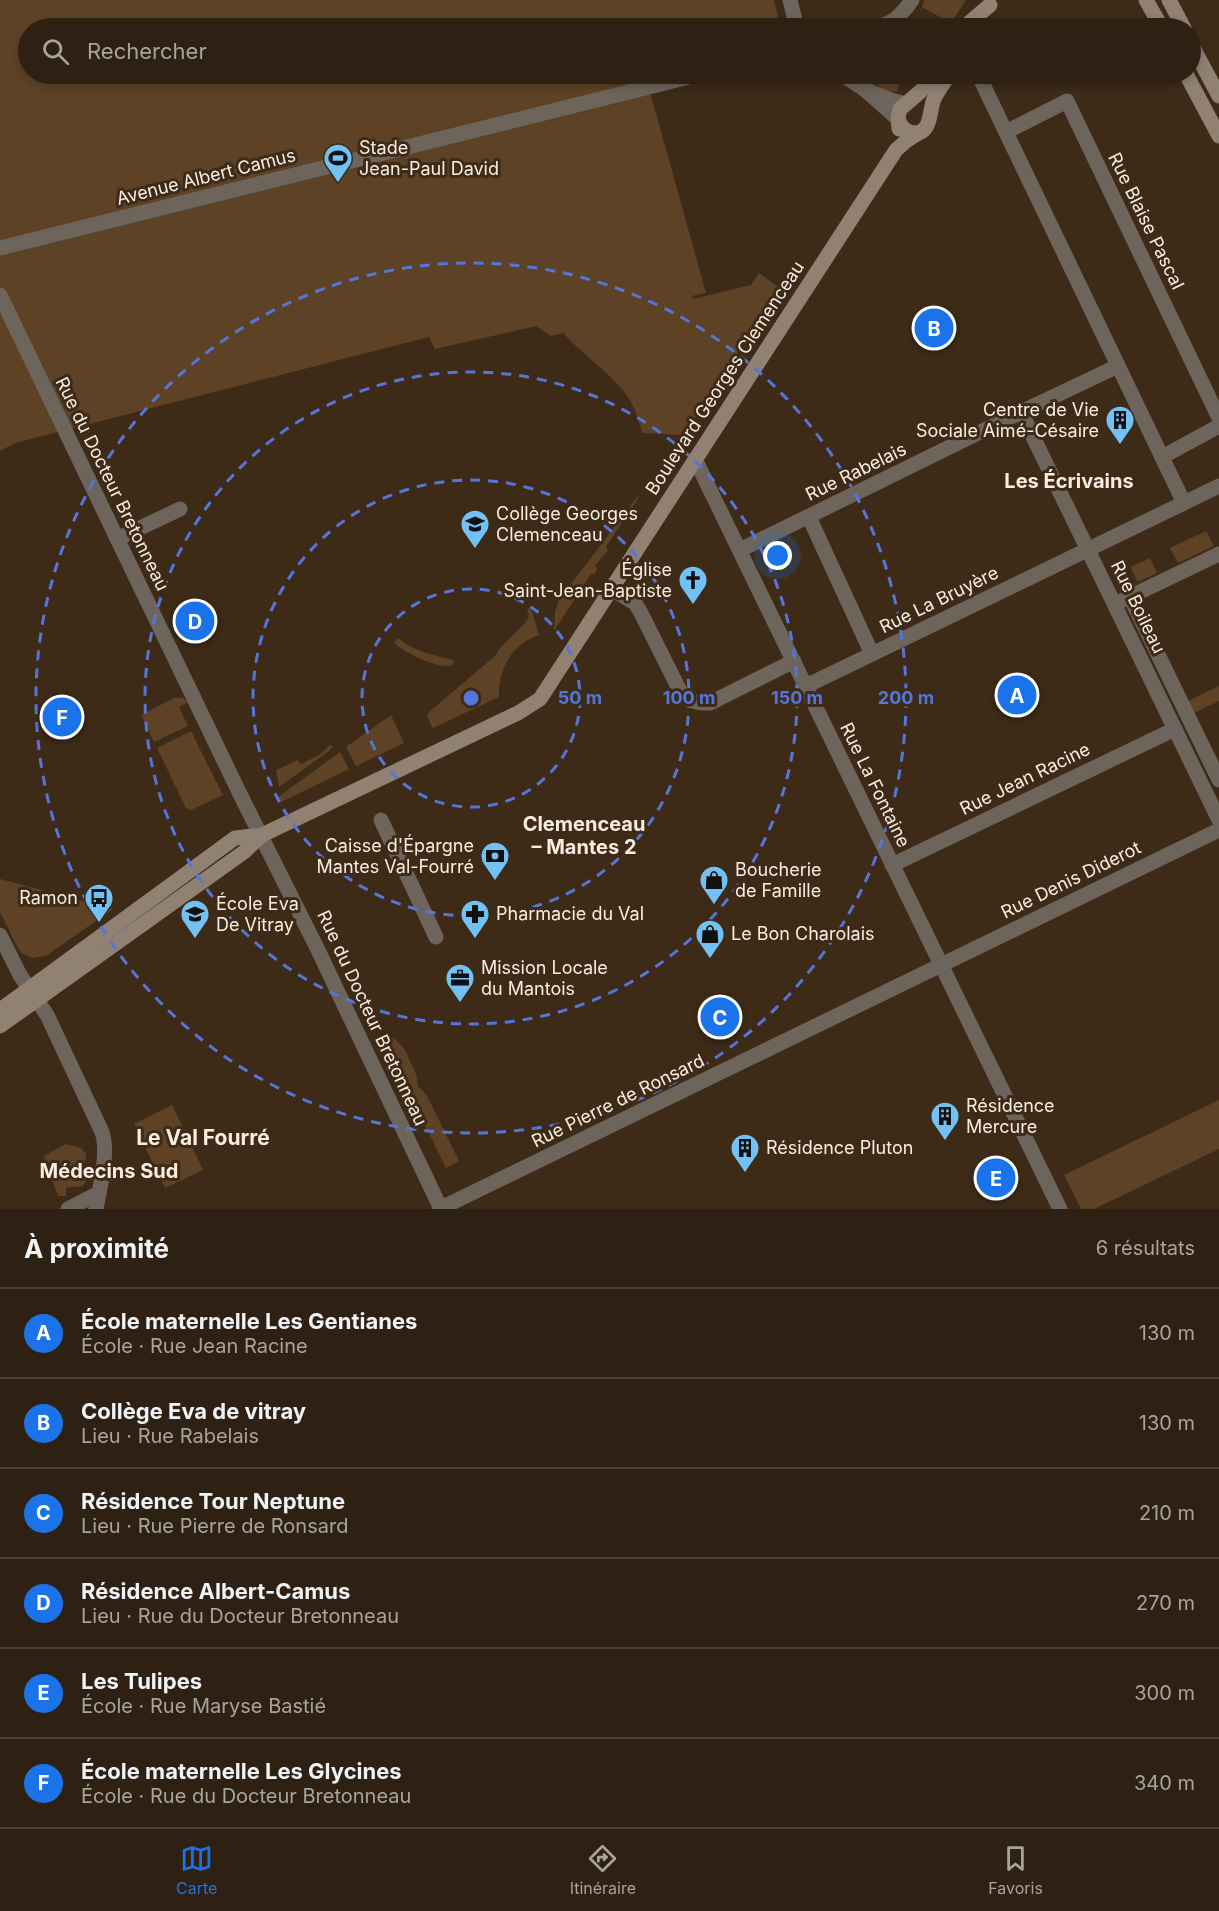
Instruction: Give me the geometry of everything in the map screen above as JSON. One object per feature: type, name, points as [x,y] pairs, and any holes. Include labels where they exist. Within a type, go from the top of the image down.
[{"type":"main road","points":[[1146,0],[1156,18]]},
{"type":"main road","points":[[1169,0],[1179,18]]},
{"type":"main road","points":[[975,18],[992,3]]},
{"type":"main road","points":[[984,18],[992,3]]},
{"type":"main road","points":[[1201,61],[1219,96]]},
{"type":"main road","points":[[926,84],[900,110],[899,121],[907,131],[915,133],[928,124],[934,99],[944,84]]},
{"type":"main road","points":[[1191,84],[1219,136]]},
{"type":"main road","points":[[908,103],[922,103],[928,109],[930,117]]},
{"type":"main road","name":"Boulevard Georges Clemenceau","points":[[896,150],[899,121]]},
{"type":"main road","name":"Boulevard Georges Clemenceau","points":[[0,1026],[33,995],[244,852],[262,835],[518,713],[536,702],[551,684],[896,150],[922,130]]},
{"type":"main road","name":"Boulevard Georges Clemenceau","points":[[0,1010],[33,995]]},
{"type":"street","points":[[790,0],[794,18]]},
{"type":"street","points":[[898,18],[912,0]]},
{"type":"street","name":"Avenue Albert Camus","points":[[0,248],[659,84]]},
{"type":"street","points":[[856,84],[899,121]]},
{"type":"street","points":[[983,84],[1184,503]]},
{"type":"street","points":[[864,89],[898,102],[908,103]]},
{"type":"street","name":"Rue Blaise Pascal","points":[[1006,132],[1067,101],[1219,418]]},
{"type":"street","name":"Rue du Docteur Bretonneau","points":[[0,295],[318,950],[440,1209]]},
{"type":"street","name":"Rue Rabelais","points":[[740,550],[1021,411],[1118,366]]},
{"type":"street","name":"Rue Boileau","points":[[1021,411],[1219,819]]},
{"type":"street","points":[[1162,457],[1219,426]]},
{"type":"street","name":"Rue La Fontaine","points":[[695,459],[1060,1209]]},
{"type":"street","name":"Rue La Bruyère","points":[[806,686],[1219,486]]},
{"type":"street","points":[[117,539],[180,509]]},
{"type":"street","points":[[809,517],[872,654]]},
{"type":"street","points":[[1115,604],[1219,554]]},
{"type":"street","points":[[612,588],[635,603],[682,695],[688,700],[710,703],[794,661]]},
{"type":"street","points":[[1130,597],[1219,780]]},
{"type":"street","name":"Rue Jean Racine","points":[[892,865],[1175,729]]},
{"type":"street","points":[[381,820],[436,937]]},
{"type":"street","name":"Rue Denis Diderot","points":[[941,965],[1219,830]]},
{"type":"street","points":[[0,935],[20,975],[47,1015],[105,1140],[96,1209]]},
{"type":"street","name":"Rue Pierre de Ronsard","points":[[440,1209],[941,965]]},
{"type":"street","points":[[68,1209],[99,1193]]},
{"type":"shaded area","name":"Stade Jean-Paul David","points":[[0,0],[774,0],[778,18],[18,18],[18,84],[648,84],[706,293],[692,296],[693,299],[751,285],[759,273],[780,288],[687,431],[682,435],[642,433],[630,401],[621,388],[563,333],[551,336],[536,326],[435,349],[429,337],[15,443],[0,451]]},
{"type":"shaded area","points":[[924,0],[966,0],[954,18],[942,18],[922,7]]},
{"type":"shaded area","points":[[876,84],[899,84],[897,92],[885,90]]},
{"type":"shaded area","points":[[638,496],[606,547],[608,550],[595,566],[597,568],[595,574],[591,574],[554,631],[555,612],[559,600]]},
{"type":"shaded area","points":[[1206,531],[1214,546],[1178,563],[1170,548]]},
{"type":"shaded area","points":[[1150,558],[1157,573],[1138,582],[1130,567]]},
{"type":"shaded area","points":[[531,608],[539,635],[521,645],[508,659],[501,677],[499,697],[433,728],[427,716],[429,712],[495,656],[529,617],[527,609]]},
{"type":"shaded area","points":[[398,638],[418,650],[454,660],[453,665],[439,665],[414,656],[394,643]]},
{"type":"shaded area","points":[[1219,686],[1219,701],[1190,715],[1184,703]]},
{"type":"shaded area","points":[[174,698],[183,698],[188,702],[179,707],[188,726],[154,742],[141,715]]},
{"type":"shaded area","points":[[391,715],[404,743],[356,766],[346,747]]},
{"type":"shaded area","points":[[191,731],[223,795],[191,810],[186,808],[157,748]]},
{"type":"shaded area","points":[[330,745],[333,746],[329,751],[279,787],[276,770],[298,760],[300,764],[308,761]]},
{"type":"shaded area","points":[[340,752],[349,769],[281,802],[278,797]]},
{"type":"shaded area","points":[[0,879],[113,909],[46,956],[33,958],[22,953],[18,948],[0,912]]},
{"type":"shaded area","points":[[386,1037],[396,1040],[405,1050],[416,1074],[418,1086],[427,1096],[459,1161],[446,1168],[383,1039]]},
{"type":"shaded area","points":[[1219,1100],[1219,1149],[1094,1209],[1081,1209],[1064,1175]]},
{"type":"shaded area","points":[[172,1105],[203,1170],[165,1188],[134,1124]]},
{"type":"shaded area","points":[[66,1144],[81,1148],[86,1154],[81,1169],[86,1181],[83,1186],[66,1188],[66,1196],[58,1196],[44,1156]]},
{"type":"place","name":"Stade Jean-Paul David","points":[[338,184]]},
{"type":"place","name":"Collège Eva de vitray","points":[[934,328]]},
{"type":"place","name":"Centre de Vie Sociale Aimé-Césaire","points":[[1120,446]]},
{"type":"place","name":"Collège Georges Clemenceau","points":[[475,550]]},
{"type":"place","name":"Église Saint-Jean-Baptiste","points":[[693,606]]},
{"type":"place","name":"Résidence Albert-Camus","points":[[195,621]]},
{"type":"place","name":"École maternelle Les Gentianes","points":[[1017,695]]},
{"type":"place","name":"École maternelle Les Glycines","points":[[62,717]]},
{"type":"place","name":"Caisse d'Épargne Mantes Val-Fourré","points":[[495,882]]},
{"type":"place","name":"Boucherie de Famille","points":[[714,906]]},
{"type":"place","name":"Ramon","points":[[99,924]]},
{"type":"place","name":"École Eva De Vitray","points":[[195,940]]},
{"type":"place","name":"Pharmacie du Val","points":[[475,940]]},
{"type":"place","name":"Le Bon Charolais","points":[[710,960]]},
{"type":"place","name":"Mission Locale du Mantois","points":[[460,1004]]},
{"type":"place","name":"Résidence Tour Neptune","points":[[720,1017]]},
{"type":"place","name":"Résidence Mercure","points":[[945,1142]]},
{"type":"place","name":"Résidence Pluton","points":[[745,1174]]},
{"type":"place","name":"Les Tulipes","points":[[996,1178]]},
{"type":"district","name":"Les Écrivains","points":[[1069,481]]},
{"type":"district","name":"Clemenceau – Mantes 2","points":[[584,836]]},
{"type":"district","name":"Le Val Fourré","points":[[203,1138]]},
{"type":"district","name":"Médecins Sud","points":[[109,1171]]}]
